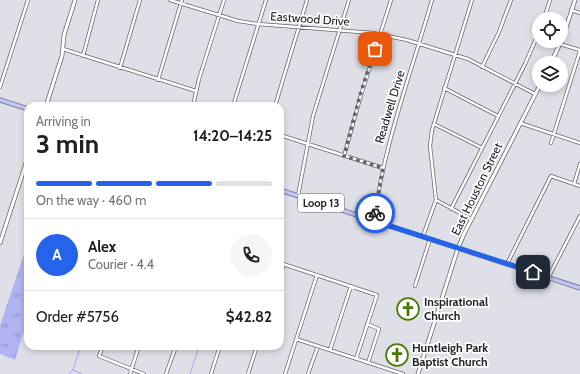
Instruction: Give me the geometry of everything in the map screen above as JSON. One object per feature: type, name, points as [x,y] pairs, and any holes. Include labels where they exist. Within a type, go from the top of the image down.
[{"type":"main road","points":[[47,102],[62,56],[64,34],[75,0]]},
{"type":"main road","points":[[568,19],[575,0]]},
{"type":"main road","name":"East Houston Street","points":[[418,374],[458,248],[471,219],[535,94]]},
{"type":"main road","points":[[0,100],[24,108]]},
{"type":"main road","points":[[0,243],[24,170]]},
{"type":"main road","name":"Loop 13","points":[[284,191],[580,288]]},
{"type":"street","points":[[0,87],[28,0]]},
{"type":"street","points":[[82,56],[98,0]]},
{"type":"street","points":[[120,68],[140,0]]},
{"type":"street","name":"Eastwood Drive","points":[[170,0],[181,2],[219,16],[258,24],[380,34],[419,43],[468,60],[535,94]]},
{"type":"street","points":[[193,102],[224,0]]},
{"type":"street","points":[[234,102],[266,0]]},
{"type":"street","points":[[276,102],[307,0]]},
{"type":"street","points":[[298,196],[307,144],[317,101],[349,0]]},
{"type":"street","points":[[344,156],[360,95],[391,0]]},
{"type":"street","name":"Readwell Drive","points":[[374,221],[383,168],[392,130],[432,0]]},
{"type":"street","points":[[423,236],[436,200],[430,146],[434,124],[472,0]]},
{"type":"street","points":[[482,67],[499,32],[511,0]]},
{"type":"street","points":[[546,12],[550,0]]},
{"type":"street","points":[[158,80],[181,2]]},
{"type":"street","points":[[571,10],[580,13]]},
{"type":"street","points":[[551,143],[580,51],[568,47]]},
{"type":"street","points":[[451,209],[532,48]]},
{"type":"street","points":[[62,49],[196,91]]},
{"type":"street","points":[[444,88],[498,116]]},
{"type":"street","points":[[520,123],[580,143]]},
{"type":"street","points":[[434,124],[482,148]]},
{"type":"street","points":[[284,136],[383,168]]},
{"type":"street","points":[[574,184],[580,164]]},
{"type":"street","points":[[507,264],[551,176],[580,186]]},
{"type":"street","points":[[436,200],[471,219]]},
{"type":"street","points":[[548,278],[580,216]]},
{"type":"street","points":[[415,286],[430,239]]},
{"type":"street","points":[[284,264],[377,295],[356,359]]},
{"type":"street","points":[[285,374],[317,275]]},
{"type":"street","points":[[330,350],[351,286]]},
{"type":"street","points":[[367,324],[379,329],[368,363]]},
{"type":"street","points":[[296,339],[403,374]]},
{"type":"street","points":[[308,374],[318,346]]},
{"type":"street","points":[[101,350],[99,356],[144,374]]},
{"type":"street","points":[[130,374],[138,350]]},
{"type":"street","points":[[166,374],[175,350]]},
{"type":"street","points":[[211,374],[219,350]]},
{"type":"street","points":[[248,374],[256,350]]},
{"type":"green space","points":[[24,254],[24,331],[15,360],[0,354],[0,326]]},
{"type":"waterway","points":[[73,370],[80,350]]},
{"type":"waterway","points":[[190,374],[198,350]]},
{"type":"waterway","points":[[69,374],[73,370],[82,374]]},
{"type":"way so far","points":[[375,49],[360,95],[344,156],[383,168],[378,188],[375,213]]},
{"type":"place","name":"Inspirational Church","points":[[408,309]]},
{"type":"place","name":"Huntleigh Park Baptist Church","points":[[397,355]]},
{"type":"route","points":[[375,213],[374,221],[533,272]]}]
